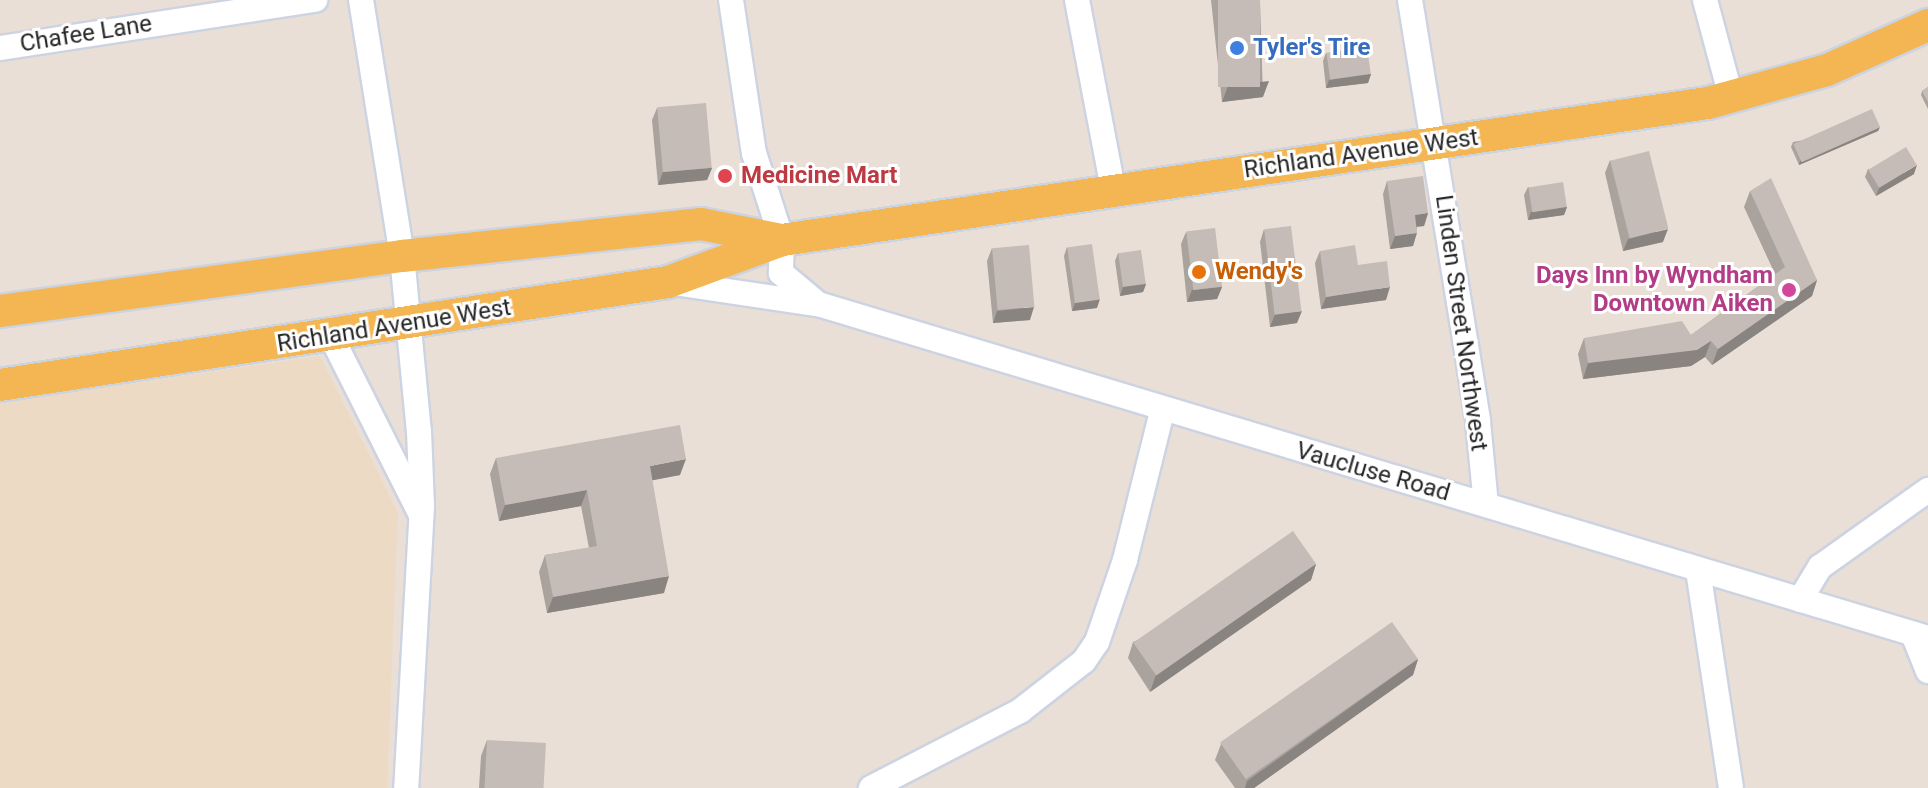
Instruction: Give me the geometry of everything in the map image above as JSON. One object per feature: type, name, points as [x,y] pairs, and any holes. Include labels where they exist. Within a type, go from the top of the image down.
[{"type":"main road","name":"Richland Avenue West","points":[[0,385],[406,325],[663,283],[782,240],[1434,141],[1568,127],[1731,97],[1827,70],[1928,25]]},
{"type":"main road","name":"Richland Avenue West","points":[[0,311],[402,256],[701,224],[782,240]]},
{"type":"main road","points":[[646,229],[659,237],[667,252],[663,283]]},
{"type":"street","name":"Chafee Lane","points":[[0,48],[315,0]]},
{"type":"street","points":[[361,0],[402,256],[406,325],[419,431],[422,516],[406,788]]},
{"type":"street","points":[[731,0],[754,153],[782,240],[781,273],[818,304]]},
{"type":"street","points":[[1077,0],[1113,189]]},
{"type":"street","name":"Linden Street Northwest","points":[[1410,0],[1434,141],[1486,505]]},
{"type":"street","points":[[1705,0],[1731,97]]},
{"type":"street","points":[[663,283],[818,304]]},
{"type":"street","name":"Vaucluse Road","points":[[818,304],[1162,412],[1486,505],[1920,636]]},
{"type":"street","points":[[331,336],[422,516]]},
{"type":"street","points":[[871,788],[1020,711],[1084,661],[1097,642],[1125,560],[1162,412]]},
{"type":"street","points":[[1800,600],[1820,567],[1928,490]]},
{"type":"street","points":[[1698,570],[1731,788]]},
{"type":"street","points":[[1920,636],[1928,671]]},
{"type":"shaded area","points":[[320,356],[398,512],[387,788],[0,788],[0,402]]},
{"type":"building","name":"Tyler's Tire","points":[[1218,0],[1260,0],[1260,87],[1218,87]]},
{"type":"building","points":[[1367,47],[1371,74],[1330,79],[1326,53]]},
{"type":"building","points":[[1928,87],[1928,102],[1922,91]]},
{"type":"building","points":[[706,103],[712,168],[663,172],[657,107]]},
{"type":"building","points":[[1872,109],[1880,127],[1802,162],[1793,144]]},
{"type":"building","points":[[1906,147],[1917,165],[1879,188],[1868,170]]},
{"type":"building","points":[[1649,151],[1668,229],[1630,238],[1610,161]]},
{"type":"building","points":[[1423,176],[1428,213],[1415,215],[1417,233],[1395,236],[1387,181]]},
{"type":"building","points":[[1771,178],[1817,280],[1718,349],[1711,341],[1697,350],[1588,363],[1584,338],[1682,321],[1691,335],[1785,267],[1750,191]]},
{"type":"building","points":[[1563,182],[1567,207],[1532,212],[1528,187]]},
{"type":"building","points":[[1291,226],[1301,311],[1275,315],[1264,229]]},
{"type":"building","name":"Wendy's","points":[[1215,228],[1222,287],[1193,290],[1186,232]]},
{"type":"building","points":[[1092,244],[1100,299],[1075,303],[1067,247]]},
{"type":"building","points":[[1029,245],[1034,307],[998,310],[992,248]]},
{"type":"building","points":[[1355,245],[1358,265],[1387,261],[1390,287],[1326,297],[1320,251]]},
{"type":"building","points":[[1141,250],[1146,284],[1123,287],[1118,253]]},
{"type":"building","points":[[680,425],[686,459],[650,466],[669,576],[553,597],[545,555],[597,546],[587,490],[505,505],[496,458]]},
{"type":"building","points":[[1293,531],[1316,564],[1156,676],[1133,643]]},
{"type":"building","points":[[1392,622],[1418,659],[1246,779],[1220,742]]},
{"type":"building","points":[[487,740],[546,743],[544,788],[484,788]]},
{"type":"place","name":"Tyler's Tire","points":[[1237,48]]},
{"type":"place","name":"Medicine Mart","points":[[725,176]]},
{"type":"place","name":"Wendy's","points":[[1199,272]]},
{"type":"place","name":"Days Inn by Wyndham Downtown Aiken","points":[[1789,290]]}]
